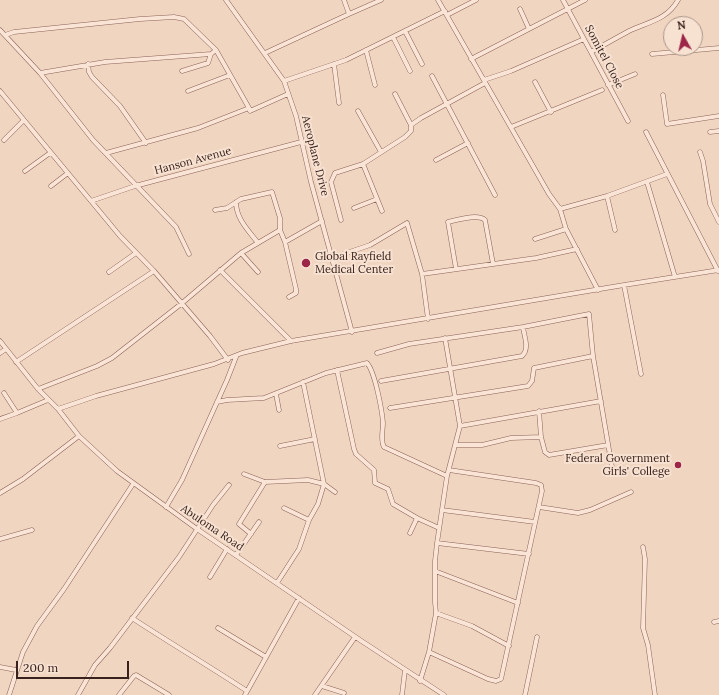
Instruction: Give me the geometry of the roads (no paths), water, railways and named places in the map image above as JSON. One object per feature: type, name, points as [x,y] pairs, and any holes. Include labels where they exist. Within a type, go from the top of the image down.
[{"type":"street","name":"Aeroplane Drive","points":[[226,0],[265,53],[284,82],[296,116],[301,142],[352,332]]},
{"type":"street","points":[[344,0],[349,14]]},
{"type":"street","points":[[265,53],[380,0]]},
{"type":"street","points":[[438,0],[549,194],[560,209],[566,228],[598,290]]},
{"type":"street","points":[[284,82],[334,64],[476,0]]},
{"type":"street","name":"Somitel Close","points":[[564,0],[628,121]]},
{"type":"street","points":[[471,59],[585,0]]},
{"type":"street","points":[[591,52],[630,31],[659,20],[667,14],[678,0]]},
{"type":"street","points":[[520,9],[529,29]]},
{"type":"street","points":[[6,35],[14,32],[174,17],[184,19],[190,22],[216,50],[250,111],[288,94]]},
{"type":"street","points":[[0,30],[40,73],[93,140],[135,186],[176,227],[189,254]]},
{"type":"street","points":[[405,31],[422,64]]},
{"type":"street","points":[[393,37],[410,71]]},
{"type":"street","points":[[411,125],[484,82],[584,39]]},
{"type":"street","points":[[652,54],[719,48]]},
{"type":"street","points":[[182,71],[208,63],[211,54],[216,50]]},
{"type":"street","points":[[366,50],[375,85]]},
{"type":"street","points":[[40,73],[59,68],[81,67],[88,64],[156,56],[211,54]]},
{"type":"street","points":[[88,64],[89,72],[92,77],[120,106],[146,143]]},
{"type":"street","points":[[334,64],[339,103]]},
{"type":"street","points":[[608,85],[635,74]]},
{"type":"street","points":[[188,91],[230,75]]},
{"type":"street","points":[[432,76],[495,195]]},
{"type":"street","points":[[535,82],[551,112]]},
{"type":"street","points":[[511,127],[602,90]]},
{"type":"street","points":[[0,91],[50,153],[210,336],[228,360]]},
{"type":"street","points":[[341,220],[331,182],[335,173],[363,164],[405,137],[411,131],[411,125],[395,94]]},
{"type":"street","points":[[664,95],[667,124],[719,116]]},
{"type":"street","points":[[106,153],[198,128],[249,108]]},
{"type":"street","points":[[358,111],[381,152]]},
{"type":"street","points":[[4,140],[24,120]]},
{"type":"street","points":[[710,132],[719,131]]},
{"type":"street","points":[[58,409],[96,396],[291,341],[719,270],[646,132]]},
{"type":"street","name":"Hanson Avenue","points":[[91,201],[135,186],[301,142]]},
{"type":"street","points":[[436,160],[468,143]]},
{"type":"street","points":[[700,152],[710,204],[719,222]]},
{"type":"street","points":[[26,171],[50,153]]},
{"type":"street","points":[[363,164],[382,212]]},
{"type":"street","points":[[51,186],[68,173]]},
{"type":"street","points":[[560,209],[607,196],[667,174]]},
{"type":"street","points":[[647,182],[675,278]]},
{"type":"street","points":[[215,210],[227,208],[241,198],[272,192],[280,218],[280,230],[285,242],[296,292],[289,297]]},
{"type":"street","points":[[607,196],[615,230]]},
{"type":"street","points":[[354,208],[377,199]]},
{"type":"street","points":[[236,202],[236,209],[240,220],[258,243]]},
{"type":"street","points":[[456,269],[448,222],[462,219],[480,218],[484,220],[494,264]]},
{"type":"street","points":[[285,242],[322,221]]},
{"type":"street","points":[[332,258],[370,245],[407,223],[422,274],[428,319]]},
{"type":"street","points":[[535,239],[566,228]]},
{"type":"street","points":[[38,389],[97,366],[112,358],[181,304],[241,253],[280,230]]},
{"type":"street","points":[[422,274],[550,256],[577,249]]},
{"type":"street","points":[[109,272],[136,252]]},
{"type":"street","points":[[241,253],[258,272]]},
{"type":"street","points":[[220,270],[291,341]]},
{"type":"street","points":[[16,362],[154,271]]},
{"type":"street","points":[[624,285],[641,374]]},
{"type":"street","points":[[377,353],[409,344],[523,327],[588,314],[593,356],[613,473]]},
{"type":"street","points":[[381,381],[522,356],[525,354],[526,348],[523,327]]},
{"type":"street","points":[[420,681],[429,652],[436,613],[435,571],[437,543],[447,476],[460,426],[445,338]]},
{"type":"street","name":"Abuloma Road","points":[[0,341],[38,389],[58,409],[79,436],[133,484],[355,637],[420,681],[444,695]]},
{"type":"street","points":[[0,353],[6,349]]},
{"type":"street","points":[[166,507],[182,480],[236,356]]},
{"type":"street","points":[[390,408],[528,386],[532,381],[534,368],[593,356]]},
{"type":"street","points":[[217,402],[227,400],[255,400],[276,394],[303,382],[337,370],[367,362],[381,410],[383,422],[382,443],[384,447],[447,476]]},
{"type":"street","points":[[337,370],[356,454],[374,470],[375,483],[388,490],[393,504],[417,518],[439,528]]},
{"type":"street","points":[[277,583],[299,549],[309,520],[318,504],[324,484],[303,382]]},
{"type":"street","points":[[222,390],[227,400]]},
{"type":"street","points":[[4,393],[17,413]]},
{"type":"street","points":[[276,394],[279,410]]},
{"type":"street","points":[[0,419],[48,400]]},
{"type":"street","points":[[460,426],[601,401]]},
{"type":"street","points":[[539,411],[545,452],[549,455],[608,445]]},
{"type":"street","points":[[0,493],[23,479],[79,436]]},
{"type":"street","points":[[455,445],[482,445],[511,438],[542,437]]},
{"type":"street","points":[[280,446],[315,439]]},
{"type":"street","points":[[429,652],[496,681],[500,680],[509,646],[542,490],[541,485],[536,483],[449,470]]},
{"type":"street","points":[[244,474],[265,482],[308,480],[324,484],[335,492]]},
{"type":"street","points":[[251,534],[239,524],[265,482]]},
{"type":"street","points":[[9,695],[23,652],[37,626],[64,589],[133,484]]},
{"type":"street","points":[[78,695],[95,665],[110,648],[179,557],[229,485]]},
{"type":"street","points":[[539,506],[578,513],[590,510],[631,492]]},
{"type":"street","points":[[284,508],[309,520]]},
{"type":"street","points":[[442,510],[535,522]]},
{"type":"street","points":[[410,533],[417,518]]},
{"type":"street","points":[[236,556],[258,522]]},
{"type":"street","points":[[0,539],[32,530]]},
{"type":"street","points":[[437,543],[529,554]]},
{"type":"street","points":[[643,547],[645,559],[643,628],[648,646],[655,695]]},
{"type":"street","points":[[210,577],[227,549]]},
{"type":"street","points":[[435,571],[518,603]]},
{"type":"street","points":[[132,618],[183,652],[216,670],[246,693],[299,598]]},
{"type":"street","points":[[436,613],[472,626],[509,646]]},
{"type":"street","points":[[218,628],[266,657]]},
{"type":"street","points":[[315,695],[355,637]]},
{"type":"street","points":[[525,695],[537,637]]},
{"type":"street","points":[[0,666],[16,670]]},
{"type":"street","points":[[402,695],[405,670]]},
{"type":"street","points":[[119,695],[136,675],[170,695]]},
{"type":"street","points":[[322,686],[344,693]]},
{"type":"place","name":"Global Rayfield Medical Center","points":[[306,263]]},
{"type":"place","name":"Federal Government Girls' College","points":[[678,465]]}]
